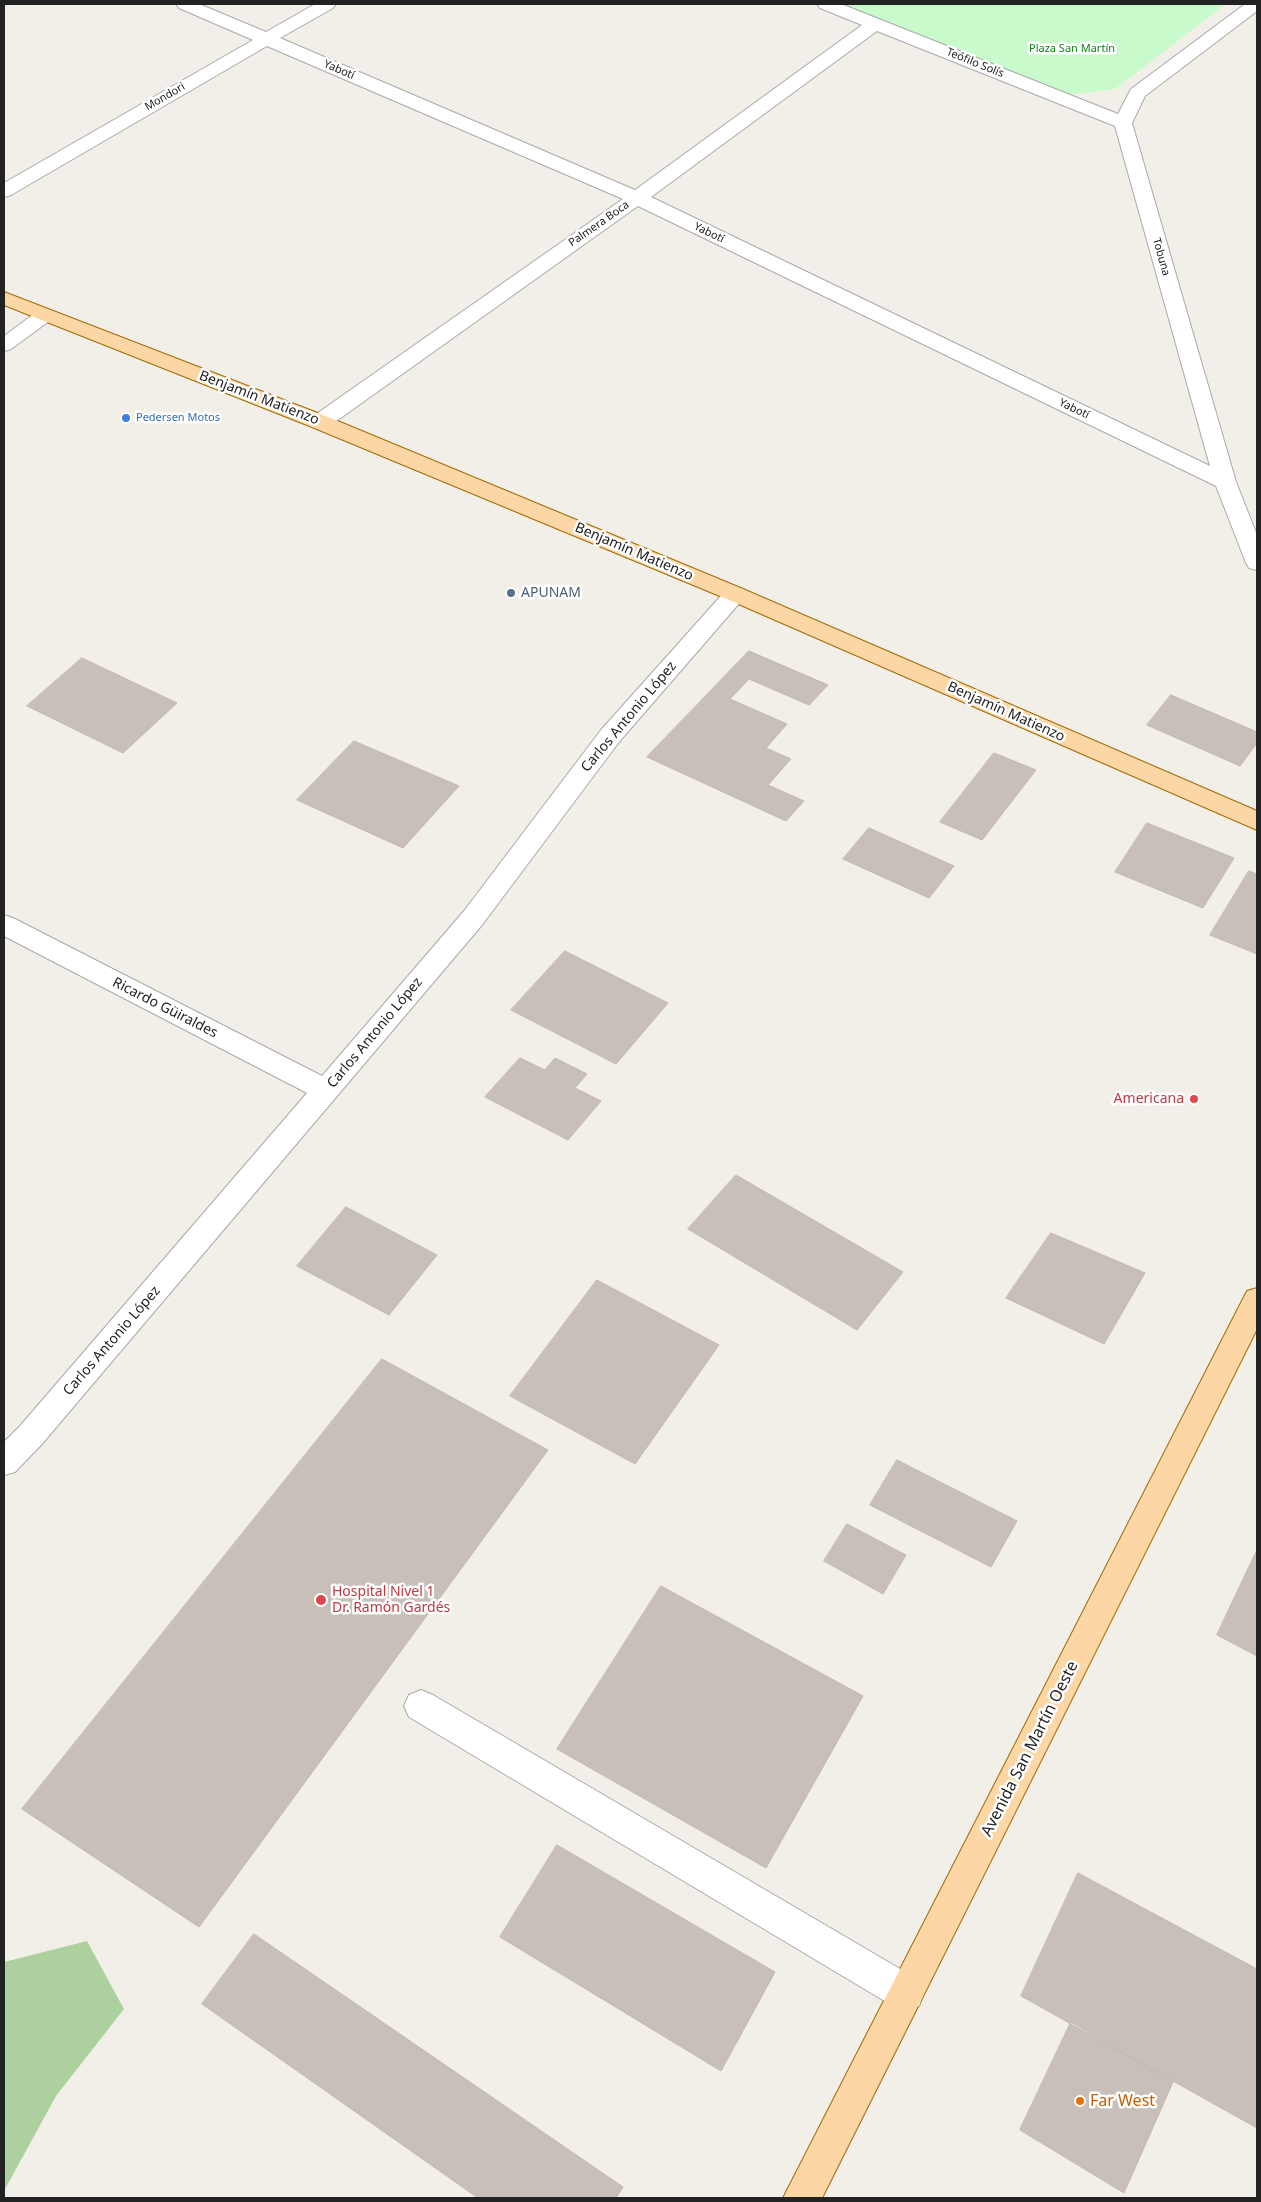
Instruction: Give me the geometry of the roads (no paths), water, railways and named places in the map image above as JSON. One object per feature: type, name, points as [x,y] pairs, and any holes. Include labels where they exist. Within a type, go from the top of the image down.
[{"type":"main road","name":"Benjamín Matienzo","points":[[4,298],[320,422],[735,594],[1257,821]]},
{"type":"main road","name":"Avenida San Martín Oeste","points":[[802,2198],[1257,1300]]},
{"type":"street","name":"Yabotí","points":[[185,4],[636,198],[1225,482]]},
{"type":"street","name":"Mondori","points":[[4,191],[266,38],[328,4]]},
{"type":"street","name":"Teófilo Solís","points":[[826,4],[1123,123]]},
{"type":"street","points":[[1123,123],[1137,93],[1256,4]]},
{"type":"street","points":[[1237,18],[1257,25]]},
{"type":"street","name":"Palmera Boca","points":[[320,422],[636,198],[876,23]]},
{"type":"street","name":"Tobuna","points":[[1123,123],[1225,482],[1257,562]]},
{"type":"street","points":[[4,346],[45,315]]},
{"type":"street","name":"Carlos Antonio López","points":[[4,1462],[38,1427],[473,918],[610,736],[735,594]]},
{"type":"street","name":"Ricardo Güiraldes","points":[[4,926],[326,1090]]},
{"type":"street","points":[[421,1706],[906,1993]]},
{"type":"place","name":"Pedersen Motos","points":[[126,418]]},
{"type":"place","name":"APUNAM","points":[[511,593]]},
{"type":"place","name":"Americana","points":[[1194,1099]]},
{"type":"place","name":"Hospital Nivel 1 Dr. Ramón Gardés","points":[[321,1600]]},
{"type":"place","name":"Far West","points":[[1080,2101]]},
{"type":"park label","name":"Plaza San Martín","points":[[1072,49]]}]
